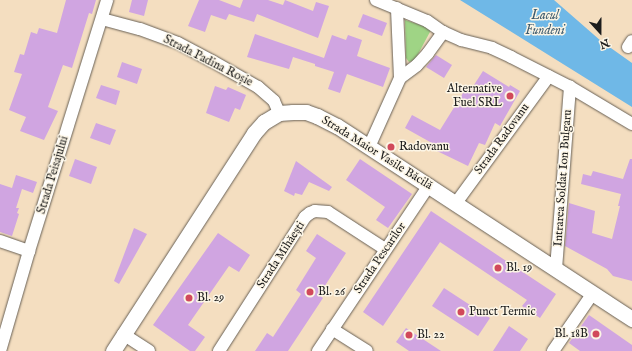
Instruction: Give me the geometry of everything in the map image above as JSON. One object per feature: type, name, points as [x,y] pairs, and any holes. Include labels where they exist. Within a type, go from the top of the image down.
[{"type":"street","name":"Strada Peisajului","points":[[0,351],[29,251],[107,0]]},
{"type":"street","points":[[376,0],[427,21],[443,32],[472,44],[492,48],[570,87],[632,124]]},
{"type":"street","points":[[397,8],[400,78]]},
{"type":"street","name":"Strada Padina Roșie","points":[[102,19],[140,29],[184,46],[258,87],[274,102],[279,113]]},
{"type":"street","points":[[369,147],[400,78],[424,57],[443,32]]},
{"type":"street","name":"Strada Radovanu","points":[[456,203],[548,76]]},
{"type":"street","name":"Intrarea Soldat Ion Bulgaru","points":[[556,269],[570,87]]},
{"type":"street","name":"Strada Maior Vasile Băcilă","points":[[279,113],[306,112],[317,116],[369,147],[456,203],[632,319]]},
{"type":"street","points":[[112,351],[243,149],[264,122],[279,113]]},
{"type":"street","name":"Strada Pescarilor","points":[[318,351],[428,185]]},
{"type":"street","name":"Strada Mihăești","points":[[219,351],[305,217],[310,213],[315,211],[328,212],[385,249]]},
{"type":"street","points":[[0,241],[29,251]]},
{"type":"street","points":[[554,351],[593,293]]},
{"type":"street","points":[[332,329],[368,351]]},
{"type":"street","points":[[124,334],[149,351]]},
{"type":"green space","points":[[405,20],[430,28],[431,30],[416,58],[409,62],[406,58]]},
{"type":"water","name":"Lacul Fundeni","points":[[460,0],[554,0],[601,41],[632,63],[632,107]]},
{"type":"building","points":[[66,0],[96,0],[92,14],[89,13],[72,68],[63,65],[48,107],[58,111],[44,140],[20,131],[26,117],[9,110],[22,74],[14,72],[20,54],[24,55],[31,32],[37,34],[39,28],[57,33]]},
{"type":"building","points":[[132,0],[148,0],[144,16],[129,12]]},
{"type":"building","points":[[199,0],[219,0],[240,8],[243,0],[268,0],[283,5],[285,0],[313,11],[316,2],[329,6],[318,38],[257,14],[254,22],[229,14],[226,20],[211,15],[205,32],[188,26]]},
{"type":"building","points":[[363,14],[387,23],[382,36],[358,27]]},
{"type":"building","points":[[255,34],[324,58],[332,35],[346,40],[348,35],[362,40],[357,56],[390,68],[383,87],[347,74],[340,93],[328,89],[334,72],[315,66],[315,64],[293,57],[289,69],[247,57]]},
{"type":"building","points":[[436,55],[452,65],[444,78],[426,67]]},
{"type":"building","points":[[122,62],[142,69],[137,84],[117,77]]},
{"type":"building","points":[[483,71],[509,87],[510,85],[520,91],[500,126],[495,123],[485,145],[479,143],[468,166],[437,151],[439,147],[405,128],[412,115],[440,130],[468,85],[472,88]]},
{"type":"building","points":[[101,85],[120,91],[116,105],[96,98]]},
{"type":"building","points":[[215,86],[226,90],[228,87],[246,95],[240,110],[235,108],[229,122],[206,113]]},
{"type":"building","points":[[96,123],[116,130],[110,145],[90,138]]},
{"type":"building","points":[[75,159],[97,167],[91,184],[69,176]]},
{"type":"building","points":[[360,159],[412,194],[388,228],[376,220],[385,207],[346,180]]},
{"type":"building","points":[[630,159],[632,159],[632,281],[613,276],[607,269],[565,246],[569,203],[595,211],[592,233],[612,239],[620,206],[618,206],[621,194],[581,184],[583,174],[591,176],[593,171],[623,179]]},
{"type":"building","points":[[296,161],[332,187],[329,191],[309,182],[302,195],[295,193],[294,196],[284,191]]},
{"type":"building","points":[[16,175],[37,182],[33,193],[22,189],[16,208],[19,208],[17,213],[19,214],[12,236],[0,232],[0,184],[12,188]]},
{"type":"building","name":"Bl. 19","points":[[431,211],[556,294],[540,318],[522,306],[527,300],[440,242],[383,326],[363,312]]},
{"type":"building","points":[[134,228],[147,234],[119,284],[114,281]]},
{"type":"building","name":"Bl. 29","points":[[218,233],[250,255],[239,272],[229,266],[188,325],[205,337],[195,351],[190,351],[153,325]]},
{"type":"building","name":"Bl. 26","points":[[317,234],[346,253],[319,295],[323,298],[288,351],[255,351],[267,333],[273,337],[301,294],[296,290],[316,258],[306,251]]},
{"type":"building","name":"Punct Termic","points":[[444,288],[490,318],[478,336],[432,306]]},
{"type":"building","name":"Bl. 18B","points":[[589,315],[632,345],[632,351],[580,351],[569,343]]},
{"type":"building","points":[[509,326],[528,339],[520,351],[493,351]]},
{"type":"building","name":"Bl. 22","points":[[406,328],[441,351],[409,351],[396,342]]},
{"type":"place","name":"Alternative Fuel SRL","points":[[510,96]]},
{"type":"place","name":"Radovanu","points":[[391,147]]},
{"type":"place","name":"Bl. 19","points":[[498,268]]},
{"type":"place","name":"Bl. 26","points":[[310,292]]},
{"type":"place","name":"Bl. 29","points":[[189,298]]},
{"type":"place","name":"Punct Termic","points":[[461,312]]},
{"type":"place","name":"Bl. 18B","points":[[596,334]]},
{"type":"place","name":"Bl. 22","points":[[409,335]]}]
